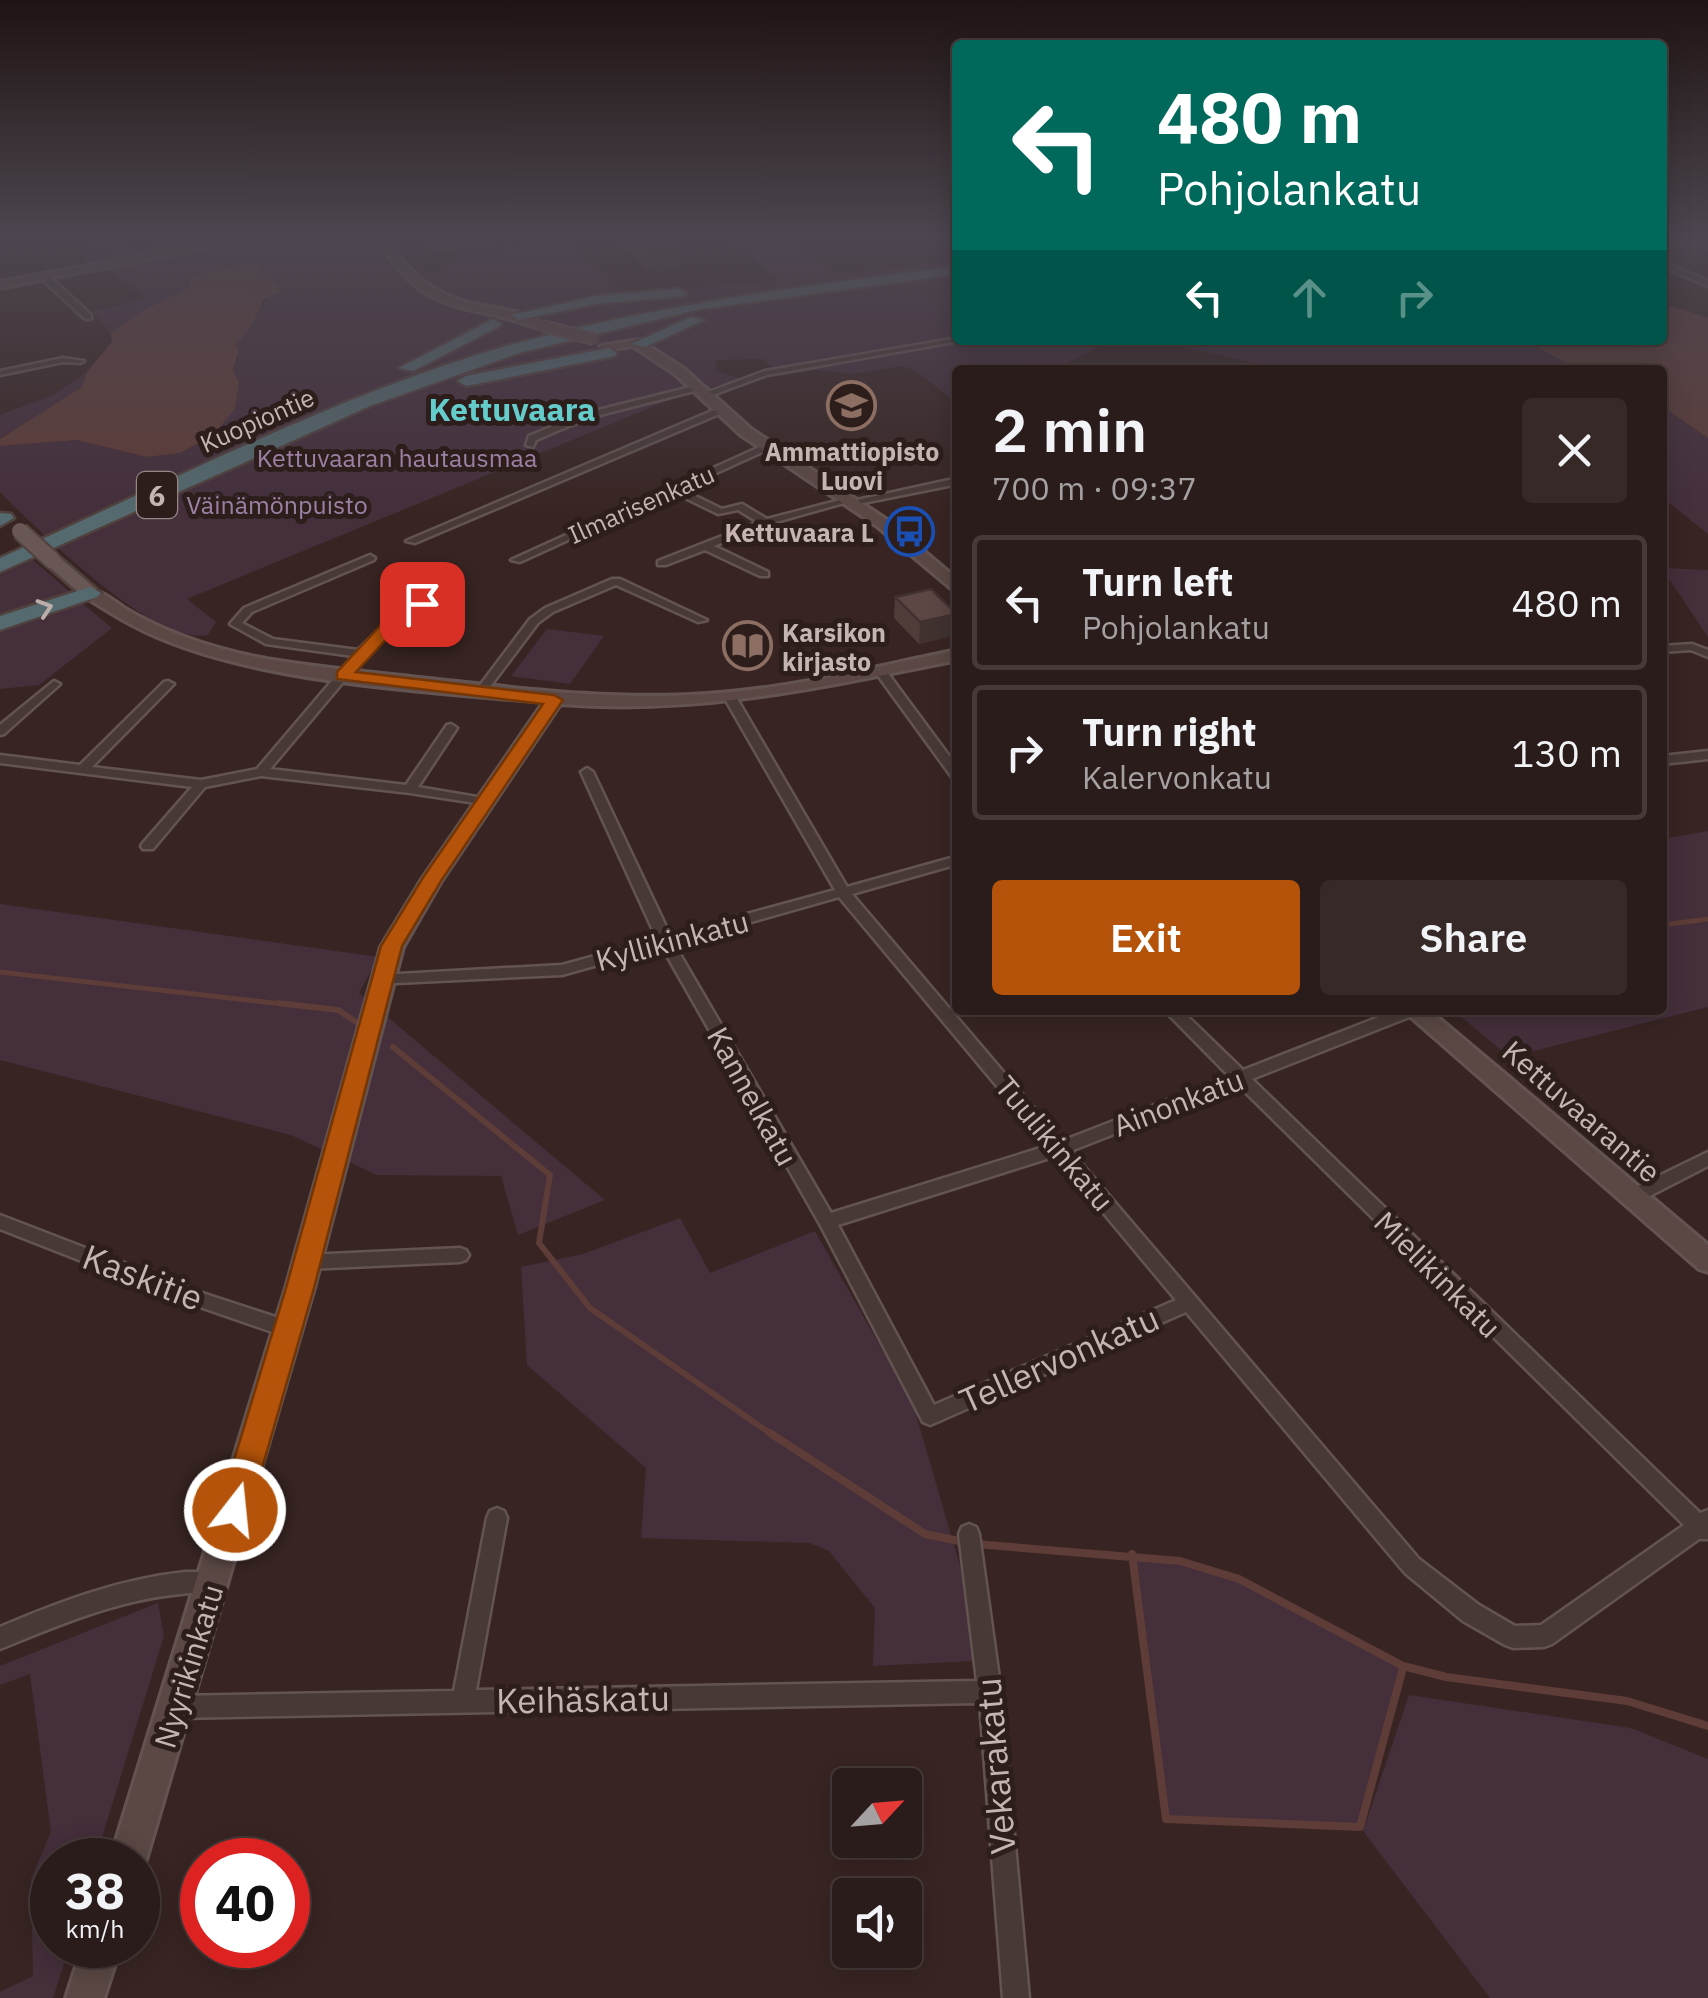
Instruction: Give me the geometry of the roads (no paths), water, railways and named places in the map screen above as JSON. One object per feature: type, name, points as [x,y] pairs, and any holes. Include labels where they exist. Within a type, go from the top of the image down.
[{"type":"highway","points":[[261,439],[486,329]]},
{"type":"highway","name":"Kuopiontie","points":[[0,556],[379,388],[506,345],[570,329]]},
{"type":"highway","name":"Kuopiontie","points":[[0,566],[364,402],[514,349],[593,329]]},
{"type":"highway","points":[[636,349],[680,329]]},
{"type":"highway","points":[[237,460],[416,394],[607,345]]},
{"type":"highway","points":[[0,623],[90,593]]},
{"type":"main road","points":[[6,520],[90,593]]},
{"type":"street","points":[[551,329],[636,349],[666,363],[703,390],[766,447],[902,538],[952,584]]},
{"type":"street","points":[[530,445],[532,438],[585,416],[765,372],[952,339]]},
{"type":"street","points":[[0,360],[11,370]]},
{"type":"street","points":[[0,373],[80,360]]},
{"type":"street","points":[[411,542],[721,410]]},
{"type":"street","name":"Ilmarisenkatu","points":[[516,560],[766,447]]},
{"type":"street","points":[[662,562],[766,522],[952,481]]},
{"type":"street","points":[[674,489],[720,512],[739,506],[766,522]]},
{"type":"street","points":[[704,546],[764,574]]},
{"type":"street","points":[[361,654],[270,642],[236,624],[248,610],[370,558]]},
{"type":"street","points":[[482,690],[534,622],[549,610],[616,582],[702,620]]},
{"type":"street","points":[[90,593],[144,628],[252,662],[554,700],[687,701],[730,697],[952,656]]},
{"type":"street","points":[[261,772],[361,654],[399,616],[446,593]]},
{"type":"street","points":[[1667,649],[1704,651]]},
{"type":"street","points":[[880,670],[952,769]]},
{"type":"street","points":[[0,731],[54,684]]},
{"type":"street","points":[[83,770],[168,684]]},
{"type":"street","name":"Tuulikinkatu","points":[[730,697],[844,894],[1412,1566],[1471,1614],[1512,1637],[1544,1636],[1704,1527]]},
{"type":"street","name":"Nyyrikinkatu","points":[[135,1838],[307,1262],[392,946],[554,700]]},
{"type":"street","points":[[410,788],[451,728]]},
{"type":"street","points":[[1667,759],[1708,755]]},
{"type":"street","points":[[0,758],[200,784],[261,772],[410,788],[484,802]]},
{"type":"street","name":"Kannelkatu","points":[[587,772],[666,940],[827,1222],[930,1416]]},
{"type":"street","points":[[148,846],[200,784]]},
{"type":"street","name":"Kyllikinkatu","points":[[380,980],[538,974],[952,862]]},
{"type":"street","name":"Mielikinkatu","points":[[1177,1015],[1704,1527]]},
{"type":"street","name":"Ainonkatu","points":[[827,1222],[1061,1148],[1400,1015]]},
{"type":"street","name":"Kettuvaarantie","points":[[1419,1015],[1708,1261]]},
{"type":"street","points":[[1632,1197],[1708,1158]]},
{"type":"street","name":"Kaskitie","points":[[0,1222],[197,1299],[287,1329]]},
{"type":"street","points":[[307,1262],[460,1256]]},
{"type":"street","name":"Tellervonkatu","points":[[930,1416],[1188,1303]]},
{"type":"street","points":[[463,1702],[497,1518]]},
{"type":"street","name":"Vekarakatu","points":[[969,1534],[990,1692],[1016,1998]]},
{"type":"street","points":[[0,1638],[60,1612],[153,1582],[214,1582]]},
{"type":"street","name":"Keihäskatu","points":[[176,1707],[990,1692]]},
{"type":"street","points":[[85,1998],[95,1968]]},
{"type":"waterway","points":[[1667,924],[1708,919]]},
{"type":"waterway","points":[[0,972],[301,1006]]},
{"type":"waterway","points":[[278,1003],[338,1010],[356,1022]]},
{"type":"waterway","points":[[393,1047],[550,1175],[539,1243],[590,1308],[774,1436]]},
{"type":"waterway","points":[[770,1433],[925,1534],[964,1542]]},
{"type":"waterway","points":[[975,1544],[1132,1557]]},
{"type":"waterway","points":[[1132,1557],[1180,1561],[1239,1579],[1403,1666],[1446,1677],[1627,1701],[1708,1726]]},
{"type":"waterway","points":[[1132,1557],[1166,1819],[1360,1827],[1403,1668]]},
{"type":"place","name":"Ammattiopisto Luovi","points":[[852,405]]},
{"type":"place","name":"Kettuvaara L","points":[[909,532]]},
{"type":"place","name":"Karsikon kirjasto","points":[[747,646]]},
{"type":"district","name":"Kettuvaara","points":[[512,409]]},
{"type":"park label","name":"Kettuvaaran hautausmaa","points":[[397,457]]},
{"type":"park label","name":"Väinämönpuisto","points":[[277,504]]}]
